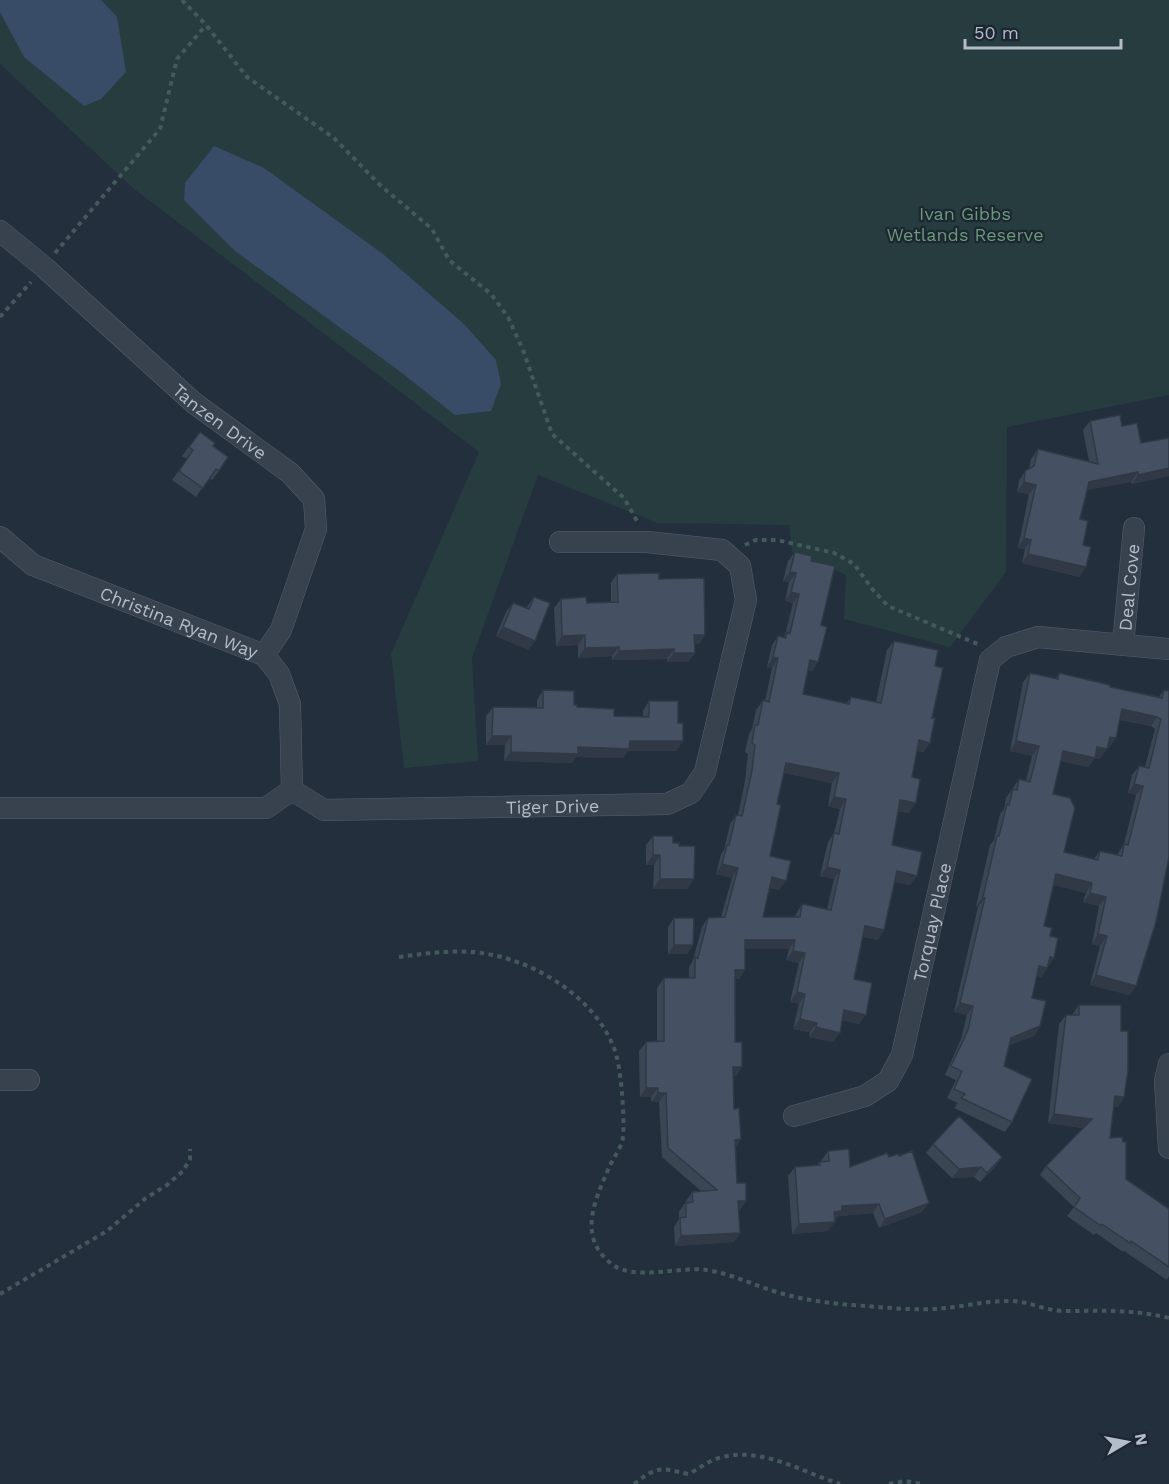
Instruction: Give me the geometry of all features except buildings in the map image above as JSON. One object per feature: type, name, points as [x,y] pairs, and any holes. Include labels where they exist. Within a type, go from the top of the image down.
[{"type":"street","name":"Tanzen Drive","points":[[0,231],[44,267],[194,403],[290,473],[314,499],[316,529],[281,630],[264,655]]},
{"type":"street","name":"Deal Cove","points":[[1123,645],[1134,528]]},
{"type":"street","name":"Christina Ryan Way","points":[[0,537],[33,565],[264,655],[279,674],[290,704],[292,790]]},
{"type":"street","points":[[560,542],[647,542],[722,550]]},
{"type":"street","name":"Tiger Drive","points":[[292,790],[324,810],[667,804],[692,793],[705,772],[746,600],[740,566],[722,550]]},
{"type":"street","points":[[990,660],[1006,647],[1038,637],[1169,649]]},
{"type":"street","name":"Torquay Place","points":[[794,1116],[865,1096],[888,1081],[902,1055],[990,660]]},
{"type":"street","points":[[0,808],[266,808],[292,790]]},
{"type":"street","points":[[1169,1064],[1165,1081],[1169,1148]]},
{"type":"street","points":[[0,1080],[29,1080]]},
{"type":"path","points":[[182,0],[206,25],[247,77],[334,138],[380,185],[432,229],[449,260],[491,294],[508,317],[523,350],[552,434],[624,498],[647,542]]},
{"type":"path","points":[[0,317],[160,129],[177,59],[206,25]]},
{"type":"path","points":[[722,550],[746,545],[756,540],[777,540],[834,553],[854,564],[888,606],[981,645],[990,660]]},
{"type":"path","points":[[399,957],[473,952],[522,964],[545,973],[568,988],[602,1025],[615,1049],[622,1103],[623,1140],[607,1171],[593,1210],[591,1224],[593,1240],[598,1251],[616,1267],[651,1273],[705,1270],[735,1277],[788,1295],[832,1303],[920,1309],[1015,1301],[1051,1311],[1111,1310],[1169,1318]]},
{"type":"path","points":[[0,1294],[107,1232],[146,1198],[167,1185],[183,1171],[190,1159],[190,1149]]},
{"type":"path","points":[[634,1484],[662,1468],[688,1474],[714,1460],[744,1454],[783,1462],[840,1484]]},
{"type":"path","points":[[889,1484],[905,1481],[922,1484]]},
{"type":"green space","name":"Ivan Gibbs Wetlands Reserve","points":[[0,0],[1169,0],[1169,395],[1007,427],[1006,572],[950,647],[844,619],[846,575],[792,552],[789,525],[658,523],[538,475],[472,658],[478,761],[404,768],[391,654],[479,452],[133,188],[0,64]]},
{"type":"water","points":[[0,0],[101,0],[117,17],[126,72],[101,99],[84,106],[24,57],[0,12]]},
{"type":"water","points":[[214,146],[264,168],[383,254],[464,324],[496,360],[501,384],[491,411],[455,415],[398,370],[235,251],[184,200],[185,183]]}]
